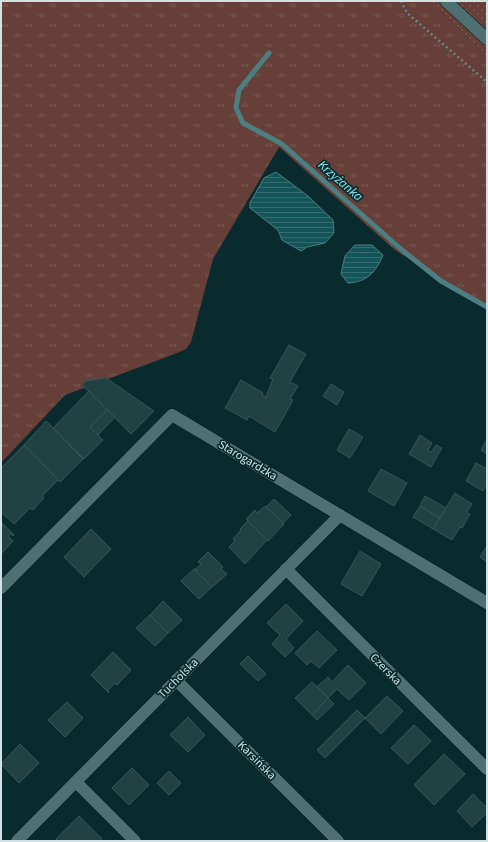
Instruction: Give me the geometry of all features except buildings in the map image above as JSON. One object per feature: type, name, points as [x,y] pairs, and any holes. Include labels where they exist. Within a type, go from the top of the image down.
[{"type":"street","points":[[446,1],[487,39]]},
{"type":"street","name":"Starogardzka","points":[[1,588],[172,415],[487,603]]},
{"type":"street","name":"Tucholska","points":[[16,841],[340,515]]},
{"type":"street","name":"Czerska","points":[[286,569],[487,769]]},
{"type":"street","name":"Karsińska","points":[[176,680],[338,841]]},
{"type":"street","points":[[76,782],[135,841]]},
{"type":"path","points":[[401,1],[407,13],[460,57],[487,82]]},
{"type":"green space","points":[[1,1],[430,1],[487,56],[487,307],[395,250],[279,147],[213,259],[191,342],[186,349],[65,395],[1,463]]},
{"type":"green space","points":[[430,1],[487,1],[487,56]]},
{"type":"water","points":[[276,172],[308,196],[333,220],[334,233],[325,243],[307,247],[301,251],[282,240],[278,230],[250,208],[250,203],[264,178]]},
{"type":"water","points":[[355,245],[372,245],[383,255],[370,275],[360,281],[348,283],[341,274],[345,256]]},
{"type":"waterway","name":"Krzyżanka","points":[[269,53],[239,90],[236,108],[243,123],[282,144],[402,250],[441,281],[487,307]]}]
